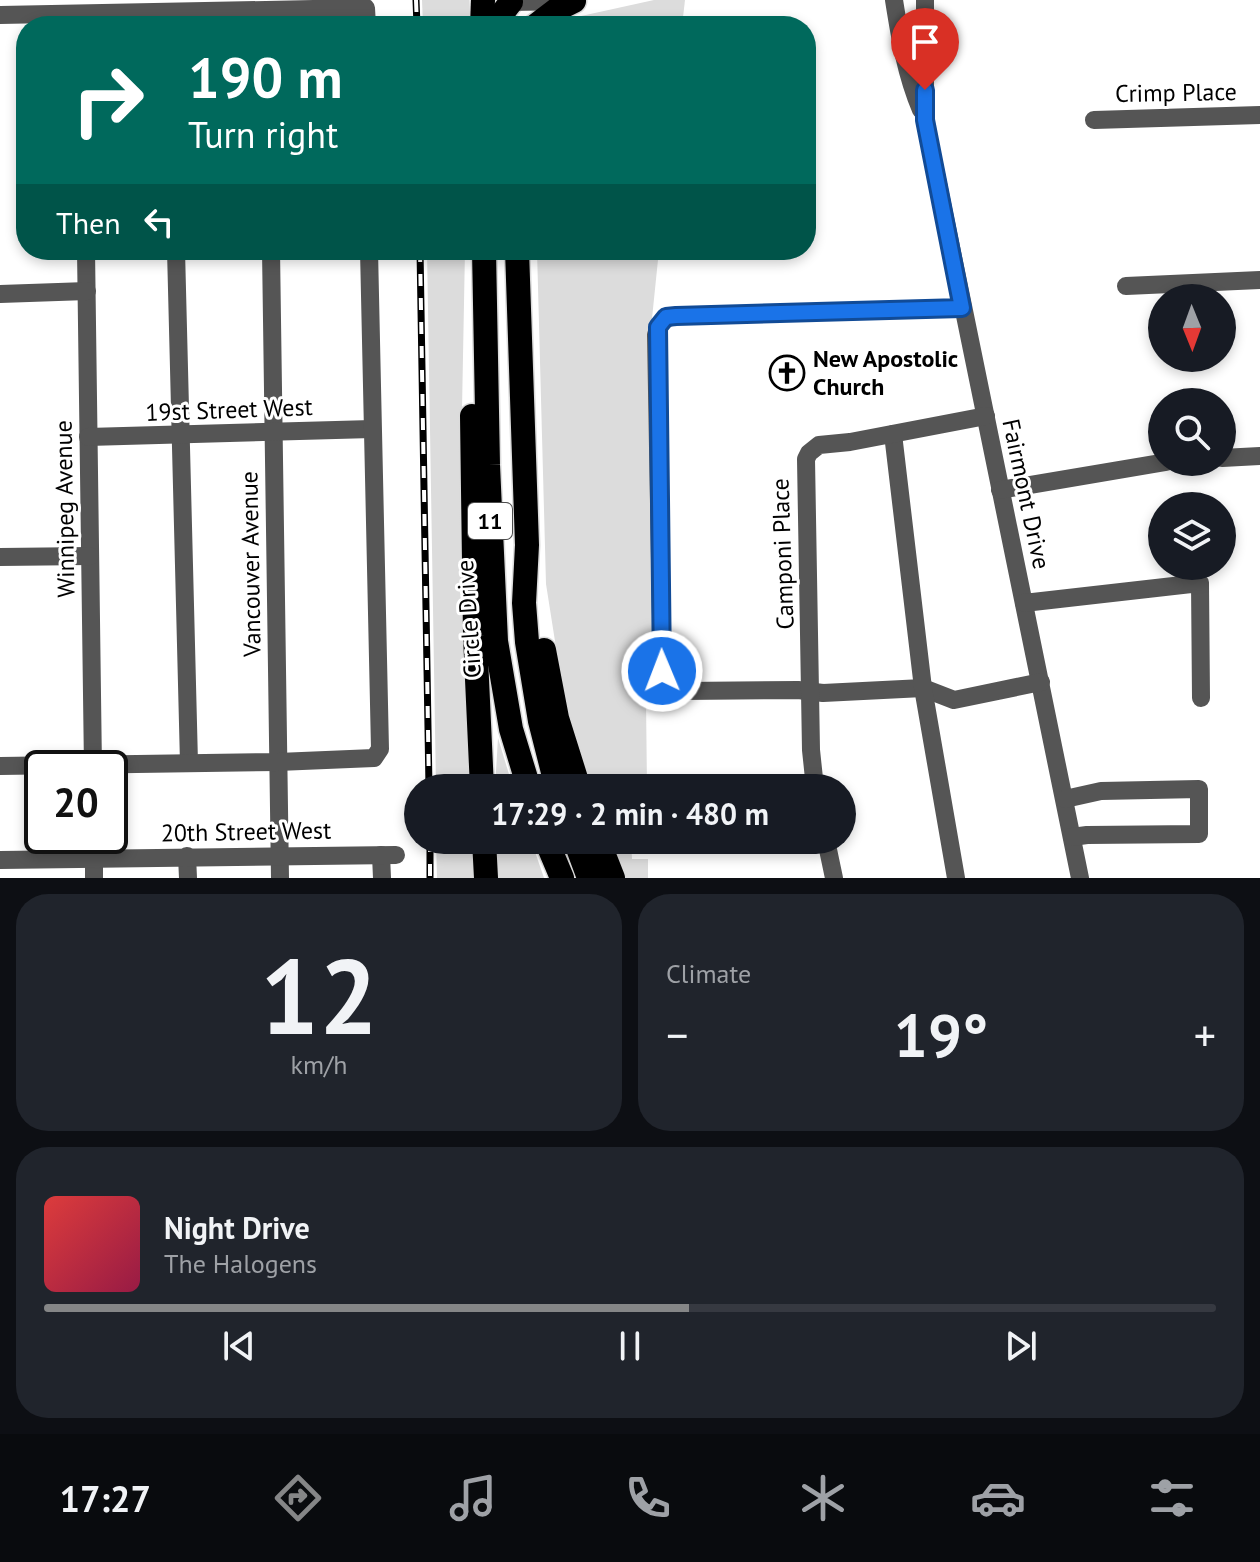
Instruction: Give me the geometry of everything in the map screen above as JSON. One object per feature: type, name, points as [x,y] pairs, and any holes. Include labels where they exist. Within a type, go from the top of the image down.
[{"type":"highway","points":[[548,16],[575,0]]},
{"type":"highway","points":[[475,260],[471,461],[482,774]]},
{"type":"highway","name":"Circle Drive","points":[[484,260],[494,608],[502,686],[525,774]]},
{"type":"highway","points":[[494,608],[500,433],[499,260]]},
{"type":"highway","name":"11","points":[[517,260],[527,545],[524,603],[540,721],[553,774]]},
{"type":"highway","points":[[527,545],[535,572],[545,660],[557,718],[575,774]]},
{"type":"highway","points":[[485,854],[486,878]]},
{"type":"highway","points":[[552,854],[562,878]]},
{"type":"highway","points":[[580,854],[589,878]]},
{"type":"highway","points":[[604,854],[613,878]]},
{"type":"street","points":[[511,7],[575,0]]},
{"type":"street","name":"Fairmont Drive","points":[[894,0],[913,90],[925,120],[1080,878]]},
{"type":"street","name":"Fairmont Drive","points":[[925,0],[925,120]]},
{"type":"street","points":[[271,16],[317,4],[362,16]]},
{"type":"street","name":"Crimp Place","points":[[1094,120],[1260,115]]},
{"type":"street","name":"Winnipeg Avenue","points":[[86,260],[93,750]]},
{"type":"street","points":[[176,260],[189,763]]},
{"type":"street","name":"Vancouver Avenue","points":[[271,260],[280,878]]},
{"type":"street","points":[[128,765],[374,758],[380,749],[369,260]]},
{"type":"street","points":[[1126,286],[1260,280]]},
{"type":"street","points":[[0,294],[87,291]]},
{"type":"street","points":[[962,308],[666,317],[658,327],[662,671],[668,685],[682,691],[810,692],[923,688],[954,700],[1041,682]]},
{"type":"street","name":"Camponi Place","points":[[814,774],[806,459],[819,445],[986,416]]},
{"type":"street","name":"19st Street West","points":[[88,437],[372,429]]},
{"type":"street","points":[[893,434],[923,688],[956,878]]},
{"type":"street","points":[[1236,457],[1260,456]]},
{"type":"street","points":[[1000,490],[1148,465]]},
{"type":"street","points":[[0,557],[90,556]]},
{"type":"street","points":[[1024,603],[1200,583],[1201,698]]},
{"type":"street","points":[[0,747],[0,766],[24,766]]},
{"type":"street","points":[[1065,799],[1101,791],[1199,789],[1199,834],[1072,837]]},
{"type":"street","points":[[94,854],[94,878]]},
{"type":"street","points":[[829,854],[834,878]]},
{"type":"street","name":"20th Street West","points":[[3,866],[94,858],[388,855],[382,878]]},
{"type":"street","points":[[187,856],[188,878]]},
{"type":"shaded area","points":[[422,0],[469,0],[469,16],[423,16]]},
{"type":"shaded area","points":[[654,0],[685,0],[683,16],[581,16]]},
{"type":"shaded area","points":[[427,260],[465,260],[460,516],[473,774],[436,774]]},
{"type":"shaded area","points":[[537,260],[658,260],[650,338],[656,698],[646,699],[647,774],[586,774],[563,692],[546,584]]},
{"type":"shaded area","points":[[498,738],[509,774],[496,774]]},
{"type":"shaded area","points":[[436,854],[475,854],[476,878],[437,878]]},
{"type":"shaded area","points":[[496,854],[536,854],[544,878],[497,878]]},
{"type":"shaded area","points":[[614,854],[632,854],[632,859],[648,859],[648,878],[623,878]]},
{"type":"railway","points":[[416,0],[417,16]]},
{"type":"railway","points":[[420,260],[429,774]]},
{"type":"railway","points":[[430,854],[430,878]]},
{"type":"place","name":"New Apostolic Church","points":[[787,373]]},
{"type":"route","points":[[662,671],[658,327],[666,317],[676,316],[962,308],[925,120],[925,90]]}]
